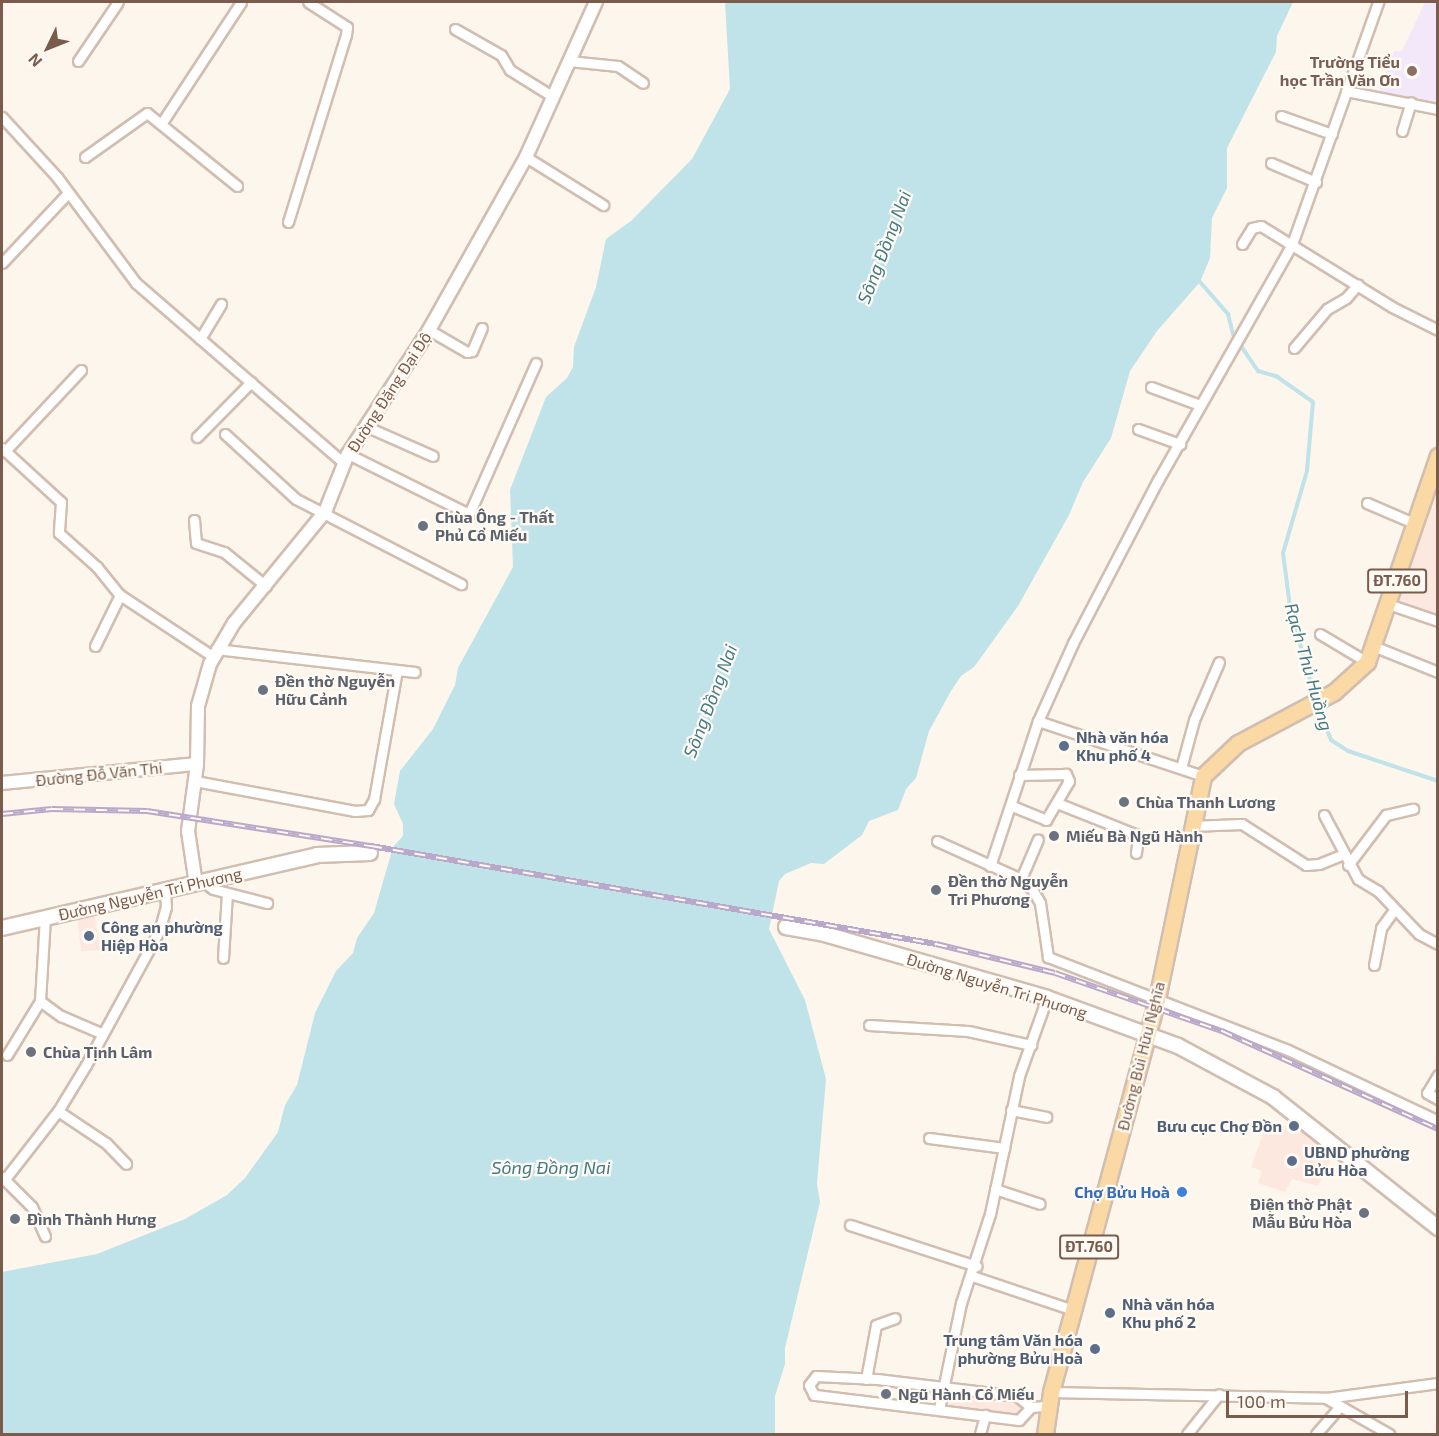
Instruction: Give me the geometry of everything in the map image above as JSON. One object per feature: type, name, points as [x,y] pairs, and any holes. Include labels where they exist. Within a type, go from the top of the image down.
[{"type":"main road","name":"ĐT.760","points":[[1367,662],[1416,524],[1437,456]]},
{"type":"main road","name":"Đường Bùi Hữu Nghĩa","points":[[1045,1434],[1049,1399],[1157,999],[1190,826],[1203,776],[1228,750],[1334,692],[1367,662]]},
{"type":"main road","name":"Đường Nguyễn Tri Phương","points":[[2,928],[299,860],[338,853],[369,857]]},
{"type":"main road","name":"Đường Nguyễn Tri Phương","points":[[785,930],[854,945],[1047,998],[1147,1034],[1218,1065],[1274,1096],[1437,1228]]},
{"type":"street","points":[[78,61],[118,2]]},
{"type":"street","points":[[161,124],[241,2]]},
{"type":"street","points":[[288,222],[347,27],[308,2]]},
{"type":"street","name":"Đường Đặng Đại Độ","points":[[200,883],[188,831],[197,764],[200,699],[212,652],[325,513],[346,458],[429,330],[526,157],[596,2]]},
{"type":"street","points":[[990,866],[1012,806],[1019,776],[1038,721],[1100,589],[1200,405],[1246,329],[1292,244],[1316,182],[1378,2]]},
{"type":"street","points":[[455,29],[501,55],[510,70],[552,96]]},
{"type":"street","points":[[568,61],[618,66],[643,83]]},
{"type":"street","points":[[1347,91],[1437,109]]},
{"type":"street","points":[[1402,131],[1411,102]]},
{"type":"street","points":[[85,157],[147,114],[237,186]]},
{"type":"street","points":[[1281,116],[1332,135]]},
{"type":"street","points":[[2,117],[68,193],[136,283],[251,382],[346,458],[469,514],[536,363]]},
{"type":"street","points":[[526,157],[603,205]]},
{"type":"street","points":[[1271,163],[1316,182]]},
{"type":"street","points":[[2,263],[68,193]]},
{"type":"street","points":[[1242,244],[1256,225],[1437,330]]},
{"type":"street","points":[[1293,348],[1327,309],[1346,298],[1358,284]]},
{"type":"street","points":[[200,339],[221,304]]},
{"type":"street","points":[[429,330],[467,352],[472,351],[482,328]]},
{"type":"street","points":[[81,370],[3,449],[61,502],[59,533],[97,567],[120,595],[212,652],[415,672]]},
{"type":"street","points":[[197,437],[251,382]]},
{"type":"street","points":[[1151,387],[1200,405]]},
{"type":"street","points":[[365,426],[433,456]]},
{"type":"street","points":[[1138,429],[1180,444]]},
{"type":"street","points":[[225,434],[296,499],[461,584]]},
{"type":"street","points":[[1367,503],[1416,524]]},
{"type":"street","points":[[194,520],[196,543],[224,552],[266,586]]},
{"type":"street","points":[[95,646],[120,595]]},
{"type":"street","points":[[1388,604],[1437,621]]},
{"type":"street","points":[[1320,634],[1367,662]]},
{"type":"street","points":[[1373,646],[1437,672]]},
{"type":"street","points":[[1181,768],[1200,704],[1219,662]]},
{"type":"street","points":[[195,781],[355,811],[368,810],[374,799],[397,670]]},
{"type":"street","points":[[1038,721],[1203,776]]},
{"type":"street","name":"Đường Đỗ Văn Thi","points":[[2,783],[197,764]]},
{"type":"street","points":[[1012,806],[1043,821],[1069,781],[1066,774],[1019,776]]},
{"type":"street","points":[[1057,802],[1135,834],[1138,838],[1136,853]]},
{"type":"street","points":[[1348,865],[1386,815],[1413,809]]},
{"type":"street","points":[[1324,815],[1348,865],[1358,879],[1378,891],[1419,934],[1437,944]]},
{"type":"street","points":[[1190,826],[1242,824],[1306,865],[1319,864],[1344,854]]},
{"type":"street","points":[[1022,879],[1038,839]]},
{"type":"street","points":[[937,841],[1022,879],[1040,903],[1048,957],[1288,1050],[1437,1121]]},
{"type":"street","points":[[200,883],[209,888],[267,903]]},
{"type":"street","points":[[45,1236],[32,1207],[3,1178],[58,1111],[159,930],[166,907],[165,891]]},
{"type":"street","points":[[223,958],[227,893]]},
{"type":"street","points":[[1374,965],[1381,928],[1394,910]]},
{"type":"street","points":[[7,1055],[40,1001],[45,918]]},
{"type":"street","points":[[939,1409],[943,1386],[976,1266],[1011,1110],[1047,998]]},
{"type":"street","points":[[40,1001],[61,1016],[101,1033]]},
{"type":"street","points":[[869,1025],[968,1031],[1031,1045]]},
{"type":"street","points":[[1437,1075],[1426,1093],[1437,1099]]},
{"type":"street","points":[[1011,1110],[1046,1117]]},
{"type":"street","points":[[58,1111],[106,1143],[126,1164]]},
{"type":"street","points":[[929,1138],[1004,1148]]},
{"type":"street","points":[[994,1189],[1040,1204]]},
{"type":"street","points":[[850,1225],[976,1266]]},
{"type":"street","points":[[972,1276],[1073,1310]]},
{"type":"street","points":[[866,1379],[876,1325],[895,1318]]},
{"type":"street","points":[[1030,1407],[1017,1396],[943,1386],[816,1376],[809,1385],[814,1395],[1019,1420],[1030,1407],[1049,1399],[1219,1394],[1326,1398],[1437,1383]]},
{"type":"street","points":[[1187,1434],[1219,1394]]},
{"type":"street","points":[[1326,1398],[1389,1434]]},
{"type":"street","points":[[1316,1434],[1340,1406]]},
{"type":"street","points":[[980,1434],[985,1415]]},
{"type":"shaded area","name":"Trường Tiểu học Trần Văn Ơn","points":[[1425,2],[1437,2],[1437,104],[1379,91],[1394,51],[1402,51]]},
{"type":"shaded area","points":[[1437,478],[1437,616],[1396,602]]},
{"type":"shaded area","name":"Công an phường Hiệp Hòa","points":[[94,911],[100,950],[81,951],[77,916]]},
{"type":"shaded area","name":"UBND phường Bửu Hòa","points":[[1268,1120],[1295,1130],[1300,1124],[1335,1152],[1318,1186],[1292,1179],[1285,1192],[1258,1183],[1262,1171],[1251,1167]]},
{"type":"shaded area","points":[[947,1390],[1020,1400],[1025,1407],[1018,1416],[944,1406]]},
{"type":"water","name":"Sông Đồng Nai","points":[[725,2],[1293,2],[1277,36],[1276,52],[1227,148],[1227,188],[1212,218],[1210,258],[1200,282],[1157,331],[1130,371],[1111,438],[1083,482],[1069,515],[1018,606],[974,667],[961,676],[951,691],[929,731],[916,778],[906,789],[898,810],[869,821],[862,835],[824,864],[811,863],[785,874],[779,881],[769,929],[805,1000],[826,1079],[817,1184],[820,1202],[785,1348],[785,1364],[775,1396],[775,1434],[2,1434],[2,1272],[97,1254],[185,1219],[227,1195],[245,1178],[278,1132],[285,1105],[297,1085],[315,1013],[336,971],[353,953],[357,938],[374,913],[393,847],[403,836],[403,824],[394,804],[400,771],[433,729],[455,685],[458,668],[513,567],[510,490],[546,397],[567,378],[573,367],[574,347],[596,287],[606,239],[631,221],[692,159],[730,89]]},
{"type":"waterway","name":"Rạch Thủ Huồng","points":[[1200,282],[1228,314],[1233,334],[1258,371],[1276,376],[1313,402],[1307,471],[1283,553],[1290,607],[1315,698]]},
{"type":"waterway","name":"Rạch Thủ Huồng","points":[[1317,705],[1331,740],[1348,751],[1438,781]]},
{"type":"railway","points":[[2,814],[52,809],[147,811],[371,846],[936,944],[1055,973],[1222,1031],[1438,1129]]},
{"type":"place","name":"Trường Tiểu học Trần Văn Ơn","points":[[1412,71]]},
{"type":"place","name":"Chùa Ông - Thất Phủ Cổ Miếu","points":[[423,526]]},
{"type":"place","name":"Đền thờ Nguyễn Hữu Cảnh","points":[[263,690]]},
{"type":"place","name":"Nhà văn hóa Khu phố 4","points":[[1064,746]]},
{"type":"place","name":"Chùa Thanh Lương","points":[[1124,802]]},
{"type":"place","name":"Miếu Bà Ngũ Hành","points":[[1054,836]]},
{"type":"place","name":"Đền thờ Nguyễn Tri Phương","points":[[936,890]]},
{"type":"place","name":"Công an phường Hiệp Hòa","points":[[89,936]]},
{"type":"place","name":"Chùa Tịnh Lâm","points":[[31,1052]]},
{"type":"place","name":"Bưu cục Chợ Đồn","points":[[1294,1126]]},
{"type":"place","name":"UBND phường Bửu Hòa","points":[[1292,1161]]},
{"type":"place","name":"Chợ Bửu Hoà","points":[[1182,1192]]},
{"type":"place","name":"Điện thờ Phật Mẫu Bửu Hòa","points":[[1364,1213]]},
{"type":"place","name":"Đình Thành Hưng","points":[[15,1219]]},
{"type":"place","name":"Nhà văn hóa Khu phố 2","points":[[1110,1313]]},
{"type":"place","name":"Trung tâm Văn hóa phường Bửu Hoà","points":[[1095,1349]]},
{"type":"place","name":"Ngũ Hành Cổ Miếu","points":[[886,1394]]}]
